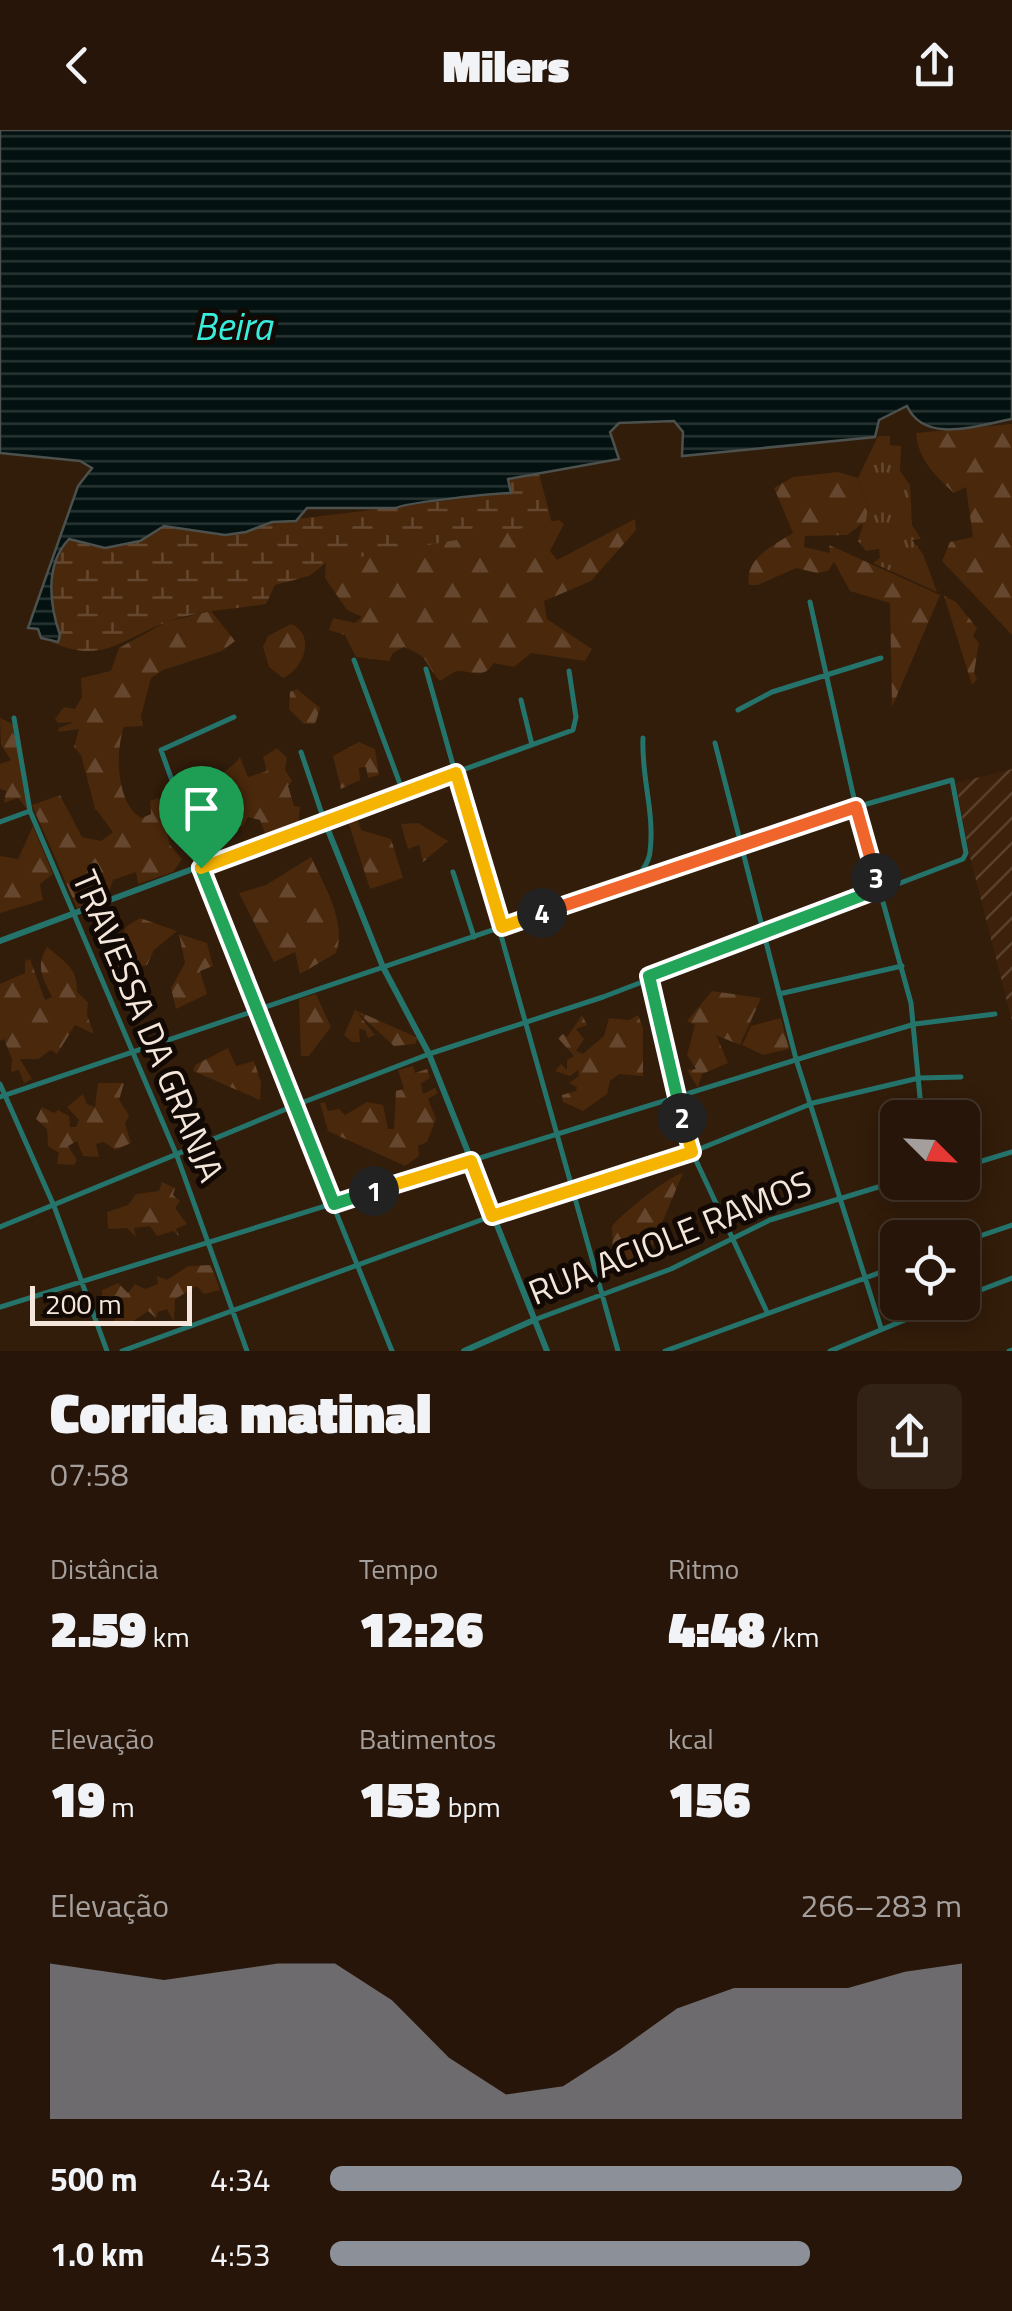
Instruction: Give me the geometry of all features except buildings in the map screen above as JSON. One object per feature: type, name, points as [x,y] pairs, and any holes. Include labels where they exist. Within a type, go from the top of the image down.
[{"type":"street","points":[[810,602],[856,807],[915,1024],[920,1100]]},
{"type":"street","points":[[738,710],[787,688],[881,658]]},
{"type":"street","points":[[354,660],[402,792]]},
{"type":"street","points":[[426,669],[502,927],[570,1188],[618,1351]]},
{"type":"street","points":[[0,941],[576,728],[569,671]]},
{"type":"street","points":[[520,700],[532,745]]},
{"type":"street","points":[[234,717],[161,750],[254,1010],[296,1105],[392,1351]]},
{"type":"street","name":"TRAVESSA DA GRANJA","points":[[14,718],[30,810],[178,1156],[247,1351]]},
{"type":"street","points":[[637,881],[650,854],[650,794],[642,776],[643,738]]},
{"type":"street","points":[[715,742],[738,846],[796,1059],[813,1103],[863,1279],[882,1328]]},
{"type":"street","points":[[301,752],[383,966],[428,1054],[546,1351]]},
{"type":"street","points":[[0,1227],[428,1054],[525,1023],[964,858],[952,780],[738,846],[2,1096]]},
{"type":"street","points":[[0,822],[30,810]]},
{"type":"street","points":[[452,872],[474,937]]},
{"type":"street","points":[[778,994],[902,966]]},
{"type":"street","points":[[649,976],[692,1152],[766,1310]]},
{"type":"street","points":[[0,1307],[796,1059],[915,1024],[996,1014]]},
{"type":"street","points":[[122,1351],[570,1188],[692,1152],[813,1103],[918,1078],[961,1077]]},
{"type":"street","points":[[0,1084],[2,1096],[54,1206],[107,1351]]},
{"type":"street","points":[[980,1161],[1012,1152]]},
{"type":"street","name":"RUA ACIOLE RAMOS","points":[[464,1351],[534,1320],[601,1297],[770,1220],[880,1186]]},
{"type":"street","points":[[980,1236],[1012,1225]]},
{"type":"street","points":[[665,1351],[766,1310],[880,1273]]},
{"type":"street","points":[[980,1290],[1012,1278]]},
{"type":"street","points":[[830,1351],[902,1320]]},
{"type":"shaded area","points":[[1012,769],[1012,1021],[969,853],[956,783]]},
{"type":"green space","points":[[1012,424],[1012,635],[942,561],[950,542],[973,537],[966,487],[954,493],[940,480],[924,459],[916,433]]},
{"type":"green space","points":[[878,436],[890,436],[890,445],[901,446],[900,471],[910,485],[912,525],[921,539],[912,540],[923,554],[937,592],[873,563],[880,558],[879,549],[866,551],[858,541],[868,506],[858,478]]},
{"type":"green space","points":[[838,472],[858,478],[868,506],[866,521],[847,535],[805,536],[804,547],[830,553],[829,545],[940,595],[892,707],[890,603],[850,591],[834,562],[828,571],[817,573],[796,568],[758,585],[749,585],[756,560],[793,533],[774,488],[793,477]]},
{"type":"green space","points":[[539,474],[552,523],[326,563],[309,576],[275,585],[266,604],[179,618],[112,647],[85,651],[51,642],[58,642],[53,602],[55,563],[69,539],[82,540],[92,547],[164,526],[225,535],[272,522],[510,493],[507,479]]},
{"type":"green space","points":[[635,519],[636,530],[591,581],[544,601],[547,619],[592,649],[585,661],[531,653],[514,667],[494,663],[485,672],[456,671],[440,681],[413,651],[404,647],[393,653],[389,661],[356,657],[345,635],[329,630],[333,618],[355,623],[362,617],[347,610],[325,578],[326,563],[559,520],[564,524],[550,551],[557,560]]},
{"type":"green space","points":[[944,596],[956,602],[977,628],[973,636],[979,643],[974,673],[977,679],[972,685]]},
{"type":"green space","points":[[211,611],[235,641],[222,651],[163,670],[151,678],[141,716],[143,726],[124,727],[119,750],[120,777],[127,802],[142,818],[151,814],[150,801],[159,798],[170,845],[182,859],[173,872],[138,884],[136,872],[113,880],[108,895],[77,908],[32,805],[60,795],[82,837],[101,841],[113,832],[95,808],[81,755],[74,747],[79,729],[58,732],[74,722],[58,723],[55,719],[64,707],[75,709],[82,697],[81,678],[111,671],[119,648],[166,622]]},
{"type":"green space","points":[[291,624],[304,636],[304,652],[296,668],[283,678],[269,667],[263,647],[268,636]]},
{"type":"green space","points":[[297,689],[320,708],[315,724],[304,724],[289,709],[290,692]]},
{"type":"green space","points":[[0,718],[13,724],[27,809],[18,798],[4,803],[6,791],[0,789],[0,764],[11,760],[1,745]]},
{"type":"green space","points":[[359,742],[375,749],[379,775],[368,778],[366,767],[359,768],[360,780],[341,789],[333,756]]},
{"type":"green space","points":[[277,748],[287,758],[285,770],[292,781],[288,786],[294,806],[300,807],[298,826],[266,836],[260,820],[248,817],[243,826],[214,835],[201,797],[204,790],[240,757],[248,777],[267,771],[263,757]]},
{"type":"green space","points":[[356,815],[361,830],[391,839],[403,878],[370,889],[347,818]]},
{"type":"green space","points":[[418,823],[448,841],[423,862],[419,845],[408,849],[401,824]]},
{"type":"green space","points":[[33,826],[53,874],[40,884],[43,900],[0,913],[0,856],[18,859]]},
{"type":"green space","points":[[311,857],[336,916],[339,941],[336,953],[300,974],[295,952],[274,962],[239,893],[266,885]]},
{"type":"green space","points":[[140,918],[177,931],[154,950],[147,965],[116,971],[121,948],[115,946],[127,926]]},
{"type":"green space","points":[[179,934],[207,943],[213,966],[200,971],[207,994],[176,1009],[171,988],[185,963]]},
{"type":"green space","points":[[47,947],[73,971],[77,992],[88,1002],[87,1015],[94,1034],[75,1025],[57,1054],[51,1050],[38,1059],[20,1059],[32,1079],[24,1083],[19,1070],[11,1072],[12,1059],[4,1039],[0,1041],[0,984],[25,973],[25,961],[30,959],[45,1000],[52,997],[41,967]]},
{"type":"green space","points":[[712,991],[761,998],[740,1045],[716,1035],[728,1063],[702,1074],[698,1088],[687,1070],[696,1069],[687,1055],[695,1025],[687,1021]]},
{"type":"green space","points":[[316,994],[331,1027],[309,1056],[301,1056],[299,999]]},
{"type":"green space","points":[[355,1010],[418,1038],[415,1044],[394,1046],[356,1011],[375,1035],[368,1038],[365,1030],[359,1029],[360,1042],[352,1042],[344,1035]]},
{"type":"green space","points":[[582,1015],[587,1025],[576,1029],[584,1039],[576,1051],[583,1054],[604,1036],[609,1018],[629,1020],[638,1015],[643,1028],[643,1076],[619,1074],[610,1081],[607,1094],[583,1111],[563,1102],[562,1095],[576,1091],[577,1087],[569,1083],[579,1076],[578,1070],[570,1076],[555,1071],[561,1064],[567,1070],[567,1060],[574,1056],[558,1038],[563,1034],[567,1037]]},
{"type":"green space","points":[[781,1018],[789,1049],[763,1055],[742,1045],[751,1026]]},
{"type":"green space","points":[[228,1048],[236,1066],[254,1061],[261,1083],[260,1100],[193,1071],[195,1065]]},
{"type":"green space","points":[[413,1066],[415,1073],[427,1069],[430,1078],[421,1083],[423,1094],[435,1088],[438,1093],[428,1099],[436,1119],[427,1142],[418,1146],[419,1156],[405,1166],[328,1131],[320,1103],[325,1102],[328,1111],[339,1109],[345,1115],[367,1102],[383,1105],[388,1129],[394,1129],[396,1091],[404,1089],[398,1070]]},
{"type":"green space","points":[[98,1083],[124,1083],[119,1100],[129,1115],[125,1124],[131,1143],[115,1150],[104,1142],[96,1144],[99,1157],[83,1156],[77,1141],[68,1146],[77,1160],[74,1165],[57,1164],[59,1153],[48,1146],[47,1129],[36,1119],[42,1107],[69,1116],[70,1127],[76,1127],[79,1120],[67,1107],[83,1094],[87,1104],[95,1107]]},
{"type":"green space","points":[[683,1173],[651,1249],[625,1265],[613,1259],[612,1226],[646,1196]]},
{"type":"green space","points":[[162,1182],[175,1188],[173,1195],[180,1201],[175,1208],[187,1224],[176,1229],[179,1236],[173,1231],[157,1236],[150,1226],[134,1228],[136,1237],[127,1228],[108,1229],[107,1212],[128,1205],[136,1194],[159,1191]]},
{"type":"green space","points":[[211,1265],[220,1290],[204,1294],[197,1286],[175,1299],[174,1322],[167,1309],[158,1312],[156,1318],[148,1311],[132,1322],[113,1323],[118,1312],[114,1296],[102,1297],[102,1290],[118,1283],[128,1293],[135,1284],[145,1289],[158,1284],[157,1276],[167,1280],[188,1266]]},
{"type":"water","name":"Beira","points":[[0,130],[1012,130],[1012,419],[969,428],[939,429],[915,418],[907,406],[879,420],[875,437],[682,456],[683,432],[674,421],[619,423],[610,432],[619,459],[508,479],[511,493],[396,508],[307,508],[296,521],[272,522],[225,535],[164,526],[140,541],[105,548],[69,539],[56,561],[51,586],[60,635],[58,642],[41,638],[38,629],[28,628],[78,486],[92,468],[80,461],[0,453]]},
{"type":"route","points":[[456,773],[502,927],[856,807],[879,889],[649,976],[692,1152],[492,1216],[471,1161],[334,1204],[201,868],[456,773]]}]
